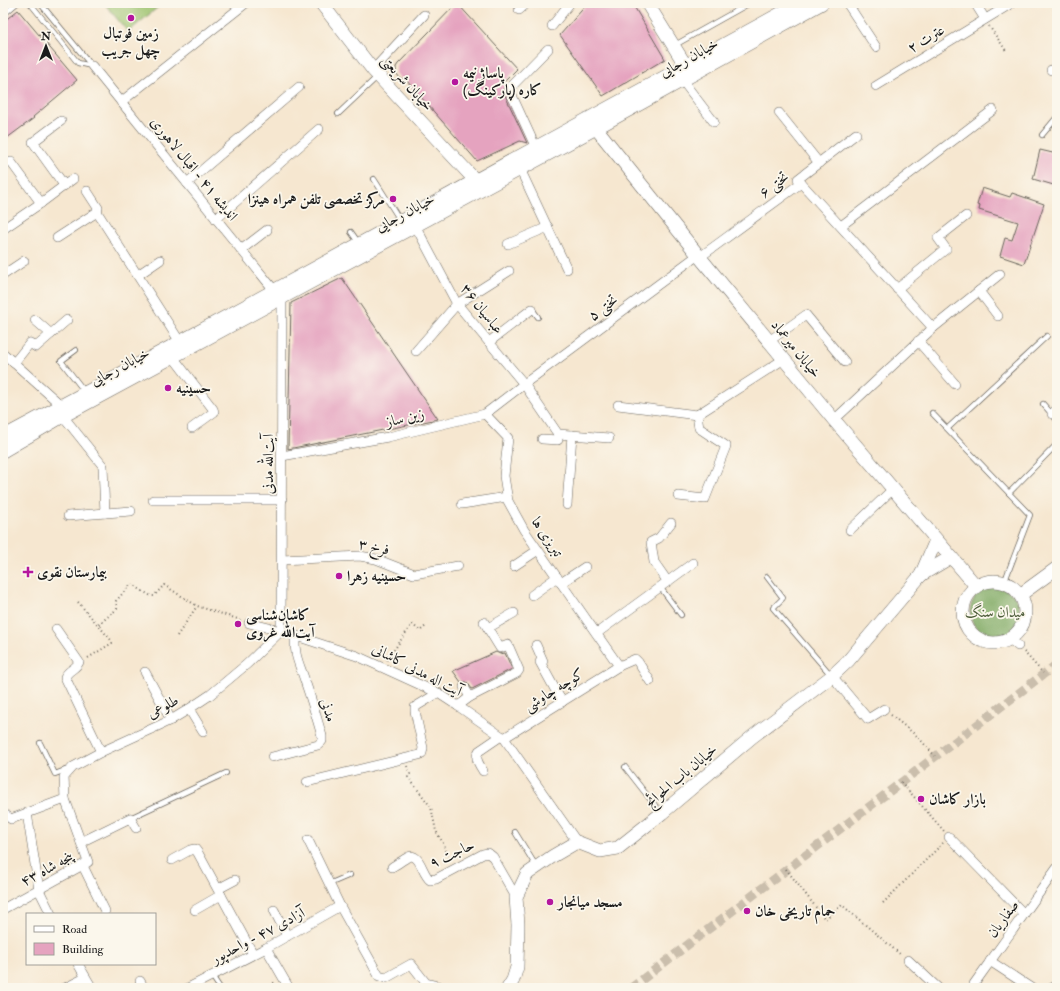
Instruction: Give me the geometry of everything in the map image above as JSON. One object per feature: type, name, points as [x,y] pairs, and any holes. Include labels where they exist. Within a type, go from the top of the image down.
[{"type":"street","points":[[121,102],[246,3]]},
{"type":"street","name":"خیابان شریعتی","points":[[321,3],[375,73],[475,180]]},
{"type":"street","points":[[519,10],[527,3]]},
{"type":"street","points":[[552,26],[570,3]]},
{"type":"street","points":[[647,3],[686,66]]},
{"type":"street","name":"خیابان رجایی","points":[[3,437],[63,411],[173,357],[359,244],[686,66],[786,6],[800,3]]},
{"type":"street","name":"خیابان رجایی","points":[[3,451],[63,411],[86,393],[180,342],[415,225],[596,128],[822,3]]},
{"type":"street","points":[[846,3],[876,47]]},
{"type":"street","points":[[975,3],[985,19]]},
{"type":"street","name":"عترت ۲","points":[[876,86],[1012,3]]},
{"type":"street","points":[[375,73],[424,15]]},
{"type":"street","points":[[536,148],[509,89],[548,49]]},
{"type":"street","name":"اندیشه ۴۱ - اقبال لاهوری","points":[[92,66],[278,294]]},
{"type":"street","points":[[682,80],[714,122]]},
{"type":"street","points":[[187,183],[299,87]]},
{"type":"street","points":[[841,226],[993,110]]},
{"type":"street","points":[[779,113],[819,163]]},
{"type":"street","points":[[61,121],[33,142],[64,186]]},
{"type":"street","name":"خیابان میرعماد","points":[[596,128],[834,420],[977,587]]},
{"type":"street","points":[[216,219],[319,129]]},
{"type":"street","name":"تختی ۶","points":[[699,256],[801,182],[798,179],[856,134]]},
{"type":"street","points":[[11,162],[41,203]]},
{"type":"street","points":[[520,168],[567,269]]},
{"type":"street","points":[[3,229],[73,179]]},
{"type":"street","points":[[801,182],[933,328]]},
{"type":"street","points":[[86,191],[98,208],[97,212],[180,342]]},
{"type":"street","points":[[57,238],[97,212]]},
{"type":"street","points":[[897,289],[946,249],[938,238],[966,216]]},
{"type":"street","name":"عباسیان ۳۶","points":[[415,225],[457,304],[524,384],[558,434]]},
{"type":"street","points":[[508,244],[548,227]]},
{"type":"street","points":[[241,250],[267,230]]},
{"type":"street","name":"تختی ۵","points":[[524,384],[699,256]]},
{"type":"street","points":[[138,275],[160,260]]},
{"type":"street","points":[[3,275],[24,261]]},
{"type":"street","points":[[416,351],[457,304],[509,271]]},
{"type":"street","points":[[834,420],[918,341],[1000,274]]},
{"type":"street","points":[[979,291],[998,316]]},
{"type":"street","name":"آیت‌الله مدنی","points":[[278,294],[282,456],[281,631]]},
{"type":"street","points":[[489,342],[532,309]]},
{"type":"street","points":[[769,341],[806,315],[845,362]]},
{"type":"street","points":[[35,320],[51,334]]},
{"type":"street","points":[[14,363],[30,343],[36,347],[67,320]]},
{"type":"street","points":[[918,341],[955,384]]},
{"type":"street","points":[[3,353],[63,411],[103,466],[105,513]]},
{"type":"street","points":[[173,357],[214,412],[192,428]]},
{"type":"street","points":[[618,405],[697,415],[784,359]]},
{"type":"street","name":"زین ساز","points":[[282,456],[388,437],[485,414],[524,384]]},
{"type":"street","name":"تبریزی ها","points":[[485,414],[508,438],[504,476],[508,501],[524,530],[619,666]]},
{"type":"street","points":[[678,496],[705,499],[726,446],[699,428],[697,415]]},
{"type":"street","points":[[542,439],[558,440],[558,434],[609,438]]},
{"type":"street","points":[[567,505],[572,435]]},
{"type":"street","points":[[850,530],[893,489]]},
{"type":"street","points":[[462,504],[507,497]]},
{"type":"street","points":[[152,500],[282,500]]},
{"type":"street","points":[[68,516],[131,511]]},
{"type":"street","points":[[664,584],[654,562],[651,542],[659,538],[671,523]]},
{"type":"street","points":[[921,575],[936,540]]},
{"type":"street","points":[[514,566],[538,550]]},
{"type":"street","name":"فرخ ۳","points":[[282,560],[360,556],[376,559],[414,574],[458,566]]},
{"type":"street","points":[[921,575],[951,556]]},
{"type":"street","points":[[597,633],[693,563]]},
{"type":"street","points":[[532,595],[585,567]]},
{"type":"street","points":[[1020,595],[1057,568]]},
{"type":"street","name":"خیابان باب الحوائج","points":[[577,842],[600,851],[618,848],[752,737],[832,676],[848,661],[921,575]]},
{"type":"street","points":[[994,581],[1004,583],[1013,587],[1020,595],[1026,614],[1023,624],[1014,643],[989,643],[979,640],[971,633],[965,624],[963,614],[964,603],[969,594],[977,587],[985,583],[994,581]]},
{"type":"street","points":[[458,706],[470,697],[519,670],[508,645],[500,648],[486,625],[514,613]]},
{"type":"street","name":"آیت اله مدنی کاشانی","points":[[249,623],[281,631],[357,656],[438,693],[458,706],[502,737],[577,842]]},
{"type":"street","points":[[56,629],[79,662],[77,666],[67,673],[65,677],[101,752]]},
{"type":"street","name":"طلوعی","points":[[73,767],[189,710],[210,695],[247,664],[281,631]]},
{"type":"street","name":"مدنی","points":[[272,757],[318,745],[322,742],[322,736],[306,682],[296,660],[294,647],[295,636]]},
{"type":"street","points":[[536,646],[543,660],[540,662],[562,702]]},
{"type":"street","name":"کوچه چاوشی","points":[[483,771],[476,758],[476,754],[479,751],[619,666],[635,660],[638,662],[650,681]]},
{"type":"street","points":[[145,672],[171,720]]},
{"type":"street","points":[[832,676],[868,719],[884,709]]},
{"type":"street","points":[[464,687],[470,697]]},
{"type":"street","points":[[307,782],[418,755],[422,752],[423,748],[415,707],[438,693]]},
{"type":"street","points":[[189,710],[203,732]]},
{"type":"street","points":[[3,813],[12,819],[65,799],[64,777],[73,767]]},
{"type":"street","name":"پنجه شاه ۴۳","points":[[3,909],[88,862],[65,799]]},
{"type":"street","points":[[28,813],[39,890],[50,913]]},
{"type":"street","points":[[81,842],[130,818],[136,828]]},
{"type":"street","points":[[949,837],[1024,914]]},
{"type":"street","points":[[308,840],[340,906],[379,976],[386,978],[411,964],[426,983],[445,988]]},
{"type":"street","points":[[508,988],[513,980],[517,967],[518,925],[516,897],[528,874],[577,842]]},
{"type":"street","points":[[172,860],[190,850],[195,849],[253,954]]},
{"type":"street","name":"حاجت ۹","points":[[392,867],[410,856],[414,856],[417,858],[426,877],[430,880],[436,879],[453,869],[488,853],[493,857],[516,897]]},
{"type":"street","points":[[83,866],[105,911]]},
{"type":"street","name":"صفاریان","points":[[974,988],[974,984],[1057,868]]},
{"type":"street","points":[[195,910],[234,880]]},
{"type":"street","name":"آزادی ۴۷ - واحدپور","points":[[188,988],[266,948],[340,906]]},
{"type":"street","points":[[274,910],[286,936]]},
{"type":"street","points":[[266,948],[289,988]]},
{"type":"street","points":[[908,960],[938,988]]},
{"type":"street","points":[[990,961],[1031,988]]},
{"type":"street","points":[[78,965],[92,988]]},
{"type":"street","points":[[65,988],[85,978]]},
{"type":"street","points":[[1052,988],[1057,985]]},
{"type":"lane","points":[[3,15],[17,3]]},
{"type":"lane","points":[[30,3],[78,63],[92,66]]},
{"type":"lane","points":[[40,3],[92,66]]},
{"type":"lane","points":[[673,46],[750,3]]},
{"type":"lane","points":[[338,114],[375,73]]},
{"type":"lane","points":[[1042,135],[1057,117]]},
{"type":"lane","points":[[374,179],[400,221]]},
{"type":"lane","points":[[351,232],[359,244]]},
{"type":"lane","points":[[532,309],[538,317]]},
{"type":"lane","points":[[948,428],[1047,336]]},
{"type":"lane","points":[[76,350],[62,361],[86,393]]},
{"type":"lane","points":[[1043,404],[1055,414]]},
{"type":"lane","points":[[932,413],[1030,515],[1004,583]]},
{"type":"lane","points":[[1009,493],[1057,444]]},
{"type":"lane","points":[[767,577],[782,598],[773,608],[832,676]]},
{"type":"lane","points":[[664,584],[681,615]]},
{"type":"lane","points":[[40,743],[55,774],[73,767]]},
{"type":"lane","points":[[625,767],[662,813]]},
{"type":"lane","points":[[130,818],[226,773]]},
{"type":"lane","points":[[515,832],[537,868]]},
{"type":"lane","points":[[329,884],[350,875]]},
{"type":"lane","points":[[212,976],[220,988]]},
{"type":"path","points":[[985,19],[1007,52]]},
{"type":"path","points":[[98,625],[116,609],[116,601],[131,584],[150,596],[154,596],[164,585],[198,606],[249,623]]},
{"type":"path","points":[[78,602],[112,643],[79,662]]},
{"type":"path","points":[[177,636],[198,606]]},
{"type":"path","points":[[381,667],[412,624],[420,631],[427,625]]},
{"type":"path","points":[[1014,643],[1044,673]]},
{"type":"path","points":[[884,709],[918,737],[935,756]]},
{"type":"path","points":[[403,758],[410,774],[408,777],[431,806],[436,831],[443,843],[453,869]]},
{"type":"path","points":[[882,903],[949,837],[901,782]]},
{"type":"path","points":[[786,869],[826,920],[842,906],[908,960]]},
{"type":"green space","name":"زمین فوتبال چهل جریب","points":[[104,3],[163,3],[128,32]]},
{"type":"green space","name":"میدان سنگ","points":[[990,587],[1000,587],[1013,594],[1020,607],[1020,617],[1013,630],[1000,637],[990,637],[981,633],[974,626],[970,617],[970,607],[974,598],[981,591]]},
{"type":"building","name":"پاساژ نیمه کاره (پارکینگ)","points":[[457,3],[517,69],[503,83],[505,85],[503,91],[527,143],[520,141],[477,161],[406,80],[400,78],[396,73],[396,67],[398,64]]},
{"type":"building","points":[[588,3],[632,3],[665,59],[603,96],[560,35]]},
{"type":"building","points":[[18,10],[77,80],[33,117],[34,118],[3,141],[3,22]]},
{"type":"building","points":[[1040,150],[1057,154],[1057,186],[1033,179]]},
{"type":"building","points":[[982,188],[1010,197],[1012,193],[1044,204],[1024,264],[1000,256],[1005,238],[1012,240],[1018,222],[979,210],[980,206],[977,205]]},
{"type":"building","points":[[342,278],[438,419],[288,449],[291,303]]},
{"type":"building","points":[[496,652],[500,654],[505,653],[512,669],[472,689],[467,682],[461,682],[453,671]]},
{"type":"tunnel","points":[[631,988],[1057,664]]},
{"type":"place","name":"زمین فوتبال چهل جریب","points":[[131,18]]},
{"type":"place","name":"پاساژ نیمه کاره (پارکینگ)","points":[[455,82]]},
{"type":"place","name":"مرکز تخصصی تلفن همراه هینزا","points":[[393,199]]},
{"type":"place","name":"حسینیه","points":[[168,388]]},
{"type":"place","name":"بیمارستان نقوی","points":[[28,572]]},
{"type":"place","name":"حسینیه زهرا","points":[[339,576]]},
{"type":"place","name":"کاشان‌شناسی آیت‌الله غروی","points":[[238,624]]},
{"type":"place","name":"بازار کاشان","points":[[921,799]]},
{"type":"place","name":"مسجد میانجار","points":[[550,902]]},
{"type":"place","name":"حمام تاریخی خان","points":[[747,911]]}]
